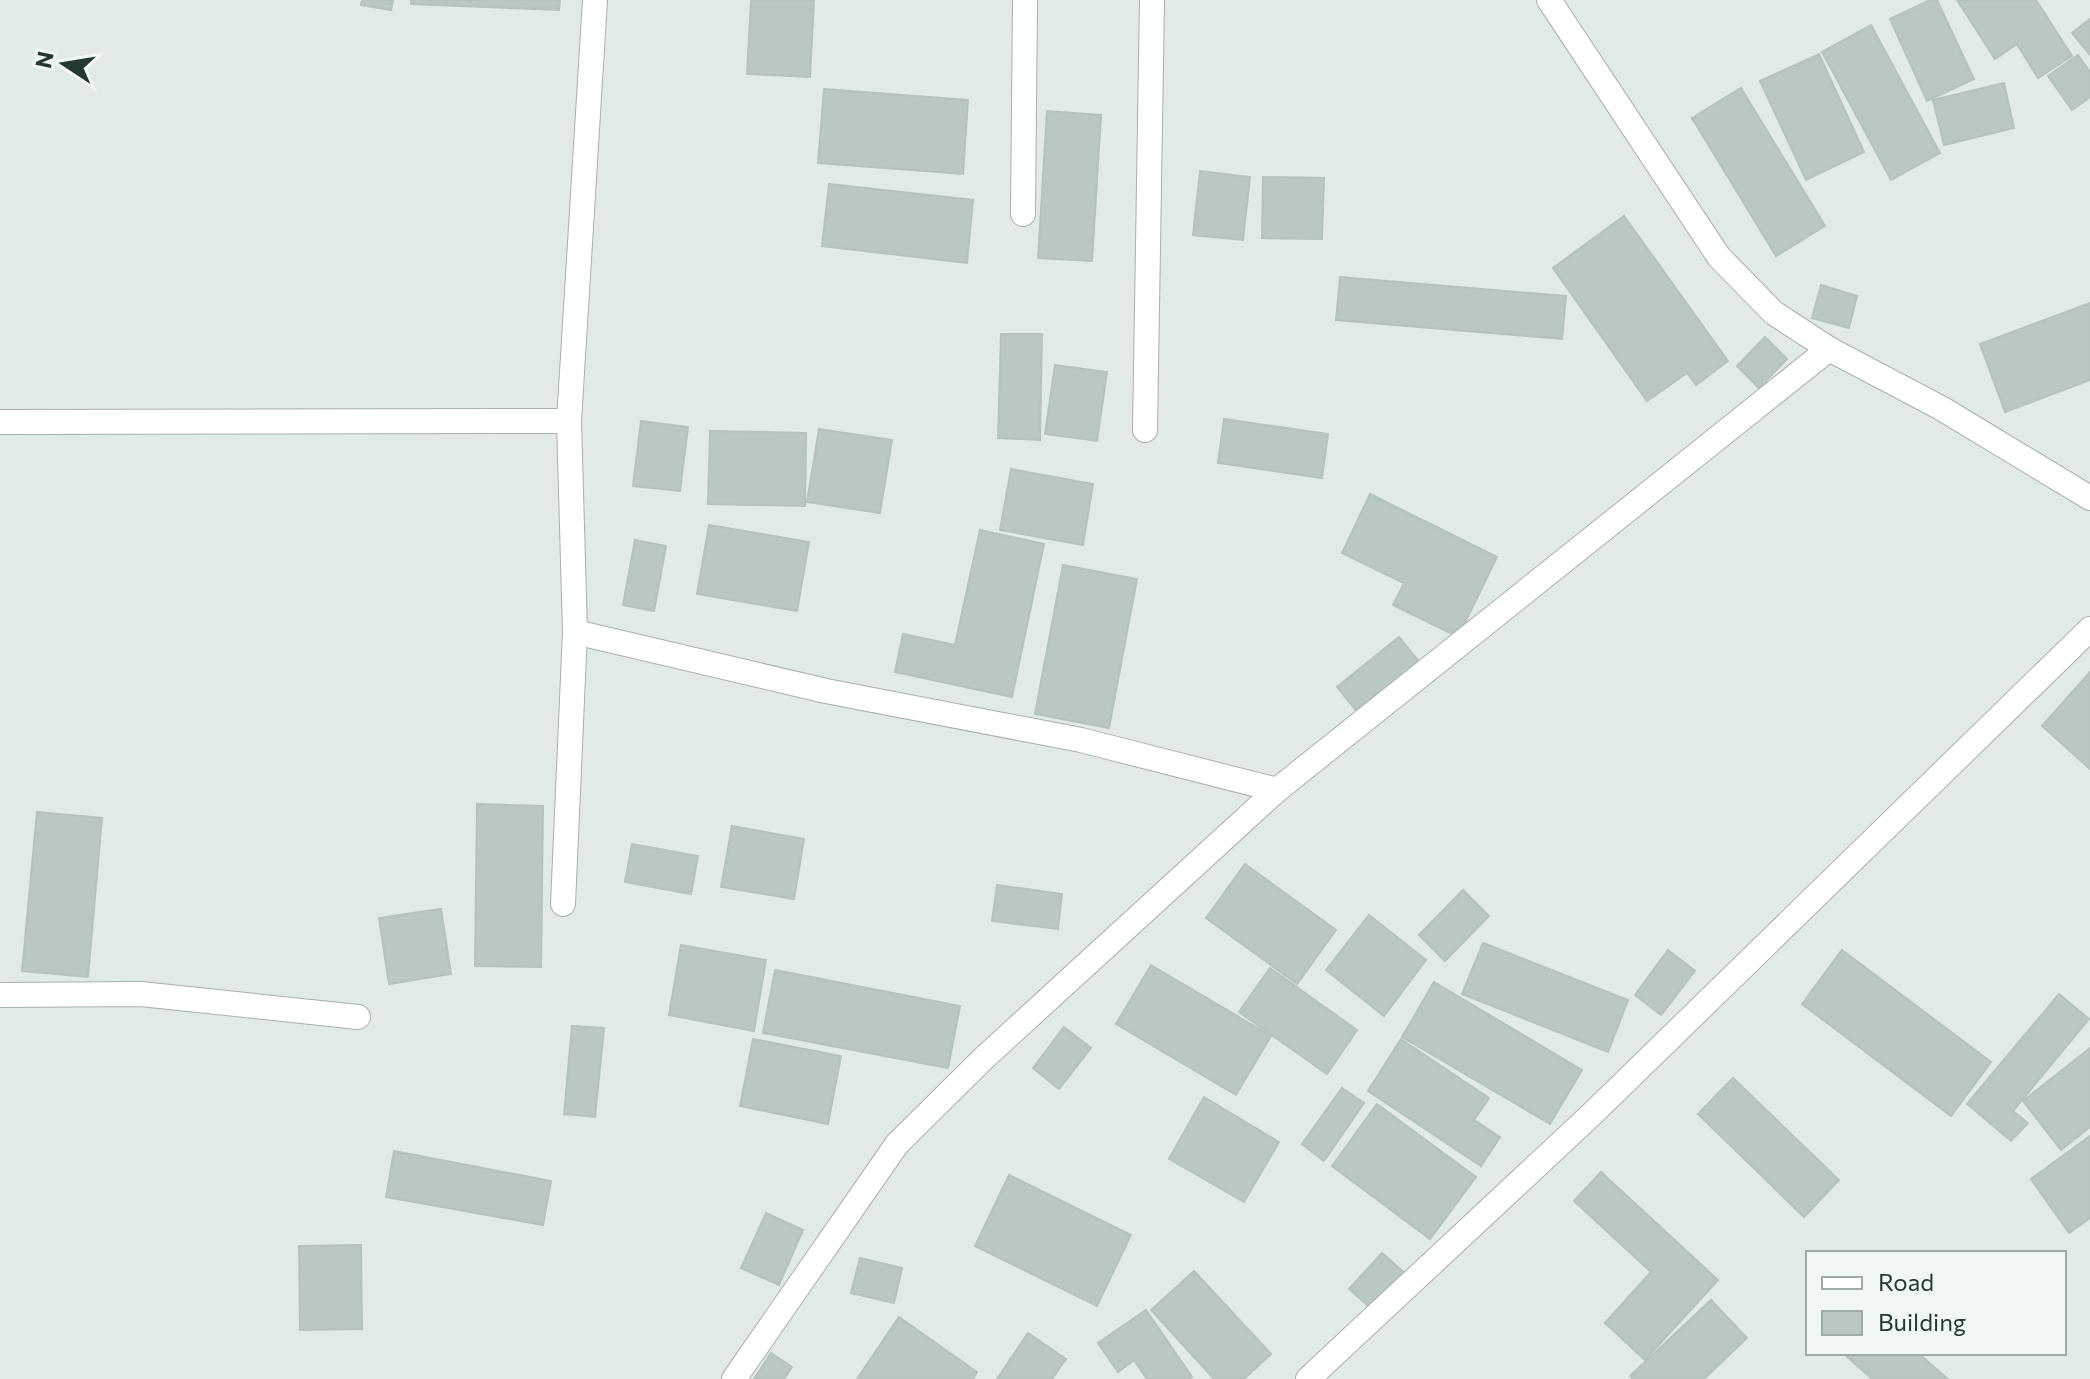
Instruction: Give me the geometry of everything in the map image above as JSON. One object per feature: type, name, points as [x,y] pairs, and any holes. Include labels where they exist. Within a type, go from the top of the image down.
[{"type":"street","points":[[563,904],[575,632],[569,421],[595,0]]},
{"type":"street","points":[[1023,214],[1025,0]]},
{"type":"street","points":[[1145,430],[1152,0]]},
{"type":"street","points":[[1549,0],[1719,257],[1774,313],[1829,349],[1941,408],[2090,498]]},
{"type":"street","points":[[734,1379],[897,1144],[984,1058],[1277,790],[1829,349]]},
{"type":"street","points":[[0,422],[569,421]]},
{"type":"street","points":[[1308,1379],[1591,1115],[2090,629]]},
{"type":"street","points":[[575,632],[826,691],[1081,740],[1277,790]]},
{"type":"street","points":[[0,995],[141,994],[358,1017]]},
{"type":"building","points":[[362,0],[393,0],[391,10],[361,5]]},
{"type":"building","points":[[411,0],[560,0],[559,10],[411,4]]},
{"type":"building","points":[[751,0],[814,0],[810,77],[747,74]]},
{"type":"building","points":[[1930,0],[1937,0],[1974,79],[1927,101],[1890,19]]},
{"type":"building","points":[[1957,0],[2036,0],[2072,56],[2038,78],[2017,44],[1995,59]]},
{"type":"building","points":[[2090,19],[2090,55],[2072,33]]},
{"type":"building","points":[[1871,25],[1940,153],[1891,180],[1822,52]]},
{"type":"building","points":[[1819,54],[1864,152],[1806,180],[1760,81]]},
{"type":"building","points":[[2078,55],[2090,72],[2090,97],[2072,110],[2048,76]]},
{"type":"building","points":[[2004,83],[2014,128],[1944,145],[1933,100]]},
{"type":"building","points":[[1741,88],[1825,226],[1776,256],[1692,118]]},
{"type":"building","points":[[824,89],[968,100],[963,174],[818,163]]},
{"type":"building","points":[[1047,111],[1101,115],[1092,261],[1038,258]]},
{"type":"building","points":[[1200,171],[1250,177],[1243,240],[1193,235]]},
{"type":"building","points":[[1263,177],[1324,178],[1322,239],[1262,238]]},
{"type":"building","points":[[829,184],[973,200],[967,263],[822,246]]},
{"type":"building","points":[[1624,216],[1728,361],[1696,385],[1687,373],[1647,401],[1553,268]]},
{"type":"building","points":[[1340,277],[1566,296],[1562,339],[1336,320]]},
{"type":"building","points":[[1821,285],[1857,296],[1849,328],[1812,318]]},
{"type":"building","points":[[2090,303],[2090,380],[2005,412],[1980,344]]},
{"type":"building","points":[[1001,334],[1042,334],[1040,440],[998,438]]},
{"type":"building","points":[[1765,337],[1787,359],[1759,388],[1737,366]]},
{"type":"building","points":[[1055,365],[1107,372],[1097,441],[1045,434]]},
{"type":"building","points":[[1224,419],[1328,434],[1322,478],[1218,463]]},
{"type":"building","points":[[641,421],[688,427],[680,491],[633,486]]},
{"type":"building","points":[[819,429],[892,440],[880,513],[807,502]]},
{"type":"building","points":[[710,431],[806,433],[805,506],[708,504]]},
{"type":"building","points":[[1011,469],[1093,484],[1083,545],[1000,530]]},
{"type":"building","points":[[1370,494],[1497,557],[1458,637],[1393,605],[1404,583],[1342,553]]},
{"type":"building","points":[[709,525],[809,542],[797,611],[697,594]]},
{"type":"building","points":[[980,530],[1044,544],[1012,697],[895,672],[903,634],[955,645]]},
{"type":"building","points":[[635,540],[666,546],[654,611],[623,605]]},
{"type":"building","points":[[1063,565],[1137,579],[1109,728],[1035,714]]},
{"type":"building","points":[[1399,637],[1421,664],[1360,715],[1337,687]]},
{"type":"building","points":[[2090,672],[2090,769],[2042,726]]},
{"type":"building","points":[[477,804],[543,806],[541,967],[475,966]]},
{"type":"building","points":[[37,812],[102,818],[88,977],[22,971]]},
{"type":"building","points":[[732,826],[804,839],[794,899],[721,887]]},
{"type":"building","points":[[632,844],[698,856],[691,894],[625,882]]},
{"type":"building","points":[[1245,864],[1336,930],[1297,984],[1206,918]]},
{"type":"building","points":[[997,885],[1062,894],[1058,929],[992,921]]},
{"type":"building","points":[[1463,890],[1489,916],[1445,961],[1419,935]]},
{"type":"building","points":[[441,909],[451,974],[389,984],[379,918]]},
{"type":"building","points":[[1369,915],[1426,960],[1384,1016],[1326,970]]},
{"type":"building","points":[[1483,943],[1628,1000],[1608,1052],[1462,994]]},
{"type":"building","points":[[681,945],[766,960],[754,1031],[669,1015]]},
{"type":"building","points":[[1668,950],[1695,971],[1661,1015],[1635,995]]},
{"type":"building","points":[[1842,950],[1991,1062],[1951,1116],[1802,1004]]},
{"type":"building","points":[[1151,965],[1271,1036],[1236,1095],[1116,1024]]},
{"type":"building","points":[[1270,968],[1357,1030],[1327,1074],[1239,1012]]},
{"type":"building","points":[[775,970],[960,1006],[948,1068],[763,1033]]},
{"type":"building","points":[[1434,982],[1582,1070],[1550,1124],[1402,1037]]},
{"type":"building","points":[[2059,994],[2089,1019],[2013,1111],[2028,1123],[2011,1141],[1967,1104]]},
{"type":"building","points":[[572,1026],[604,1028],[595,1117],[564,1114]]},
{"type":"building","points":[[1064,1027],[1091,1048],[1059,1089],[1033,1068]]},
{"type":"building","points":[[753,1039],[841,1056],[828,1124],[740,1106]]},
{"type":"building","points":[[1401,1039],[1489,1098],[1474,1120],[1500,1137],[1481,1166],[1368,1091]]},
{"type":"building","points":[[2090,1048],[2090,1127],[2061,1150],[2023,1101]]},
{"type":"building","points":[[1733,1078],[1839,1180],[1804,1217],[1698,1114]]},
{"type":"building","points":[[1342,1088],[1364,1103],[1324,1161],[1302,1144]]},
{"type":"building","points":[[1204,1097],[1279,1142],[1244,1202],[1169,1159]]},
{"type":"building","points":[[1377,1104],[1476,1177],[1430,1239],[1332,1166]]},
{"type":"building","points":[[2090,1136],[2090,1218],[2069,1233],[2031,1179]]},
{"type":"building","points":[[394,1151],[551,1181],[543,1225],[386,1197]]},
{"type":"building","points":[[1601,1172],[1718,1280],[1645,1360],[1605,1323],[1651,1272],[1574,1201]]},
{"type":"building","points":[[1009,1175],[1131,1235],[1097,1306],[975,1246]]},
{"type":"building","points":[[766,1213],[803,1230],[779,1285],[741,1268]]},
{"type":"building","points":[[361,1245],[362,1329],[300,1330],[299,1246]]},
{"type":"building","points":[[1382,1253],[1407,1275],[1374,1311],[1349,1289]]},
{"type":"building","points":[[860,1258],[902,1268],[894,1303],[851,1293]]},
{"type":"building","points":[[1194,1271],[1271,1354],[1244,1379],[1214,1379],[1151,1310]]},
{"type":"building","points":[[1711,1300],[1747,1338],[1704,1379],[1633,1379],[1630,1376]]},
{"type":"building","points":[[1146,1310],[1192,1377],[1190,1379],[1147,1379],[1134,1360],[1118,1372],[1098,1343]]},
{"type":"building","points":[[899,1317],[977,1372],[973,1379],[857,1379]]},
{"type":"building","points":[[1028,1333],[1066,1359],[1052,1379],[997,1379]]},
{"type":"building","points":[[771,1353],[792,1367],[784,1379],[754,1379]]},
{"type":"building","points":[[1845,1355],[1920,1355],[1948,1379],[1872,1379]]}]
